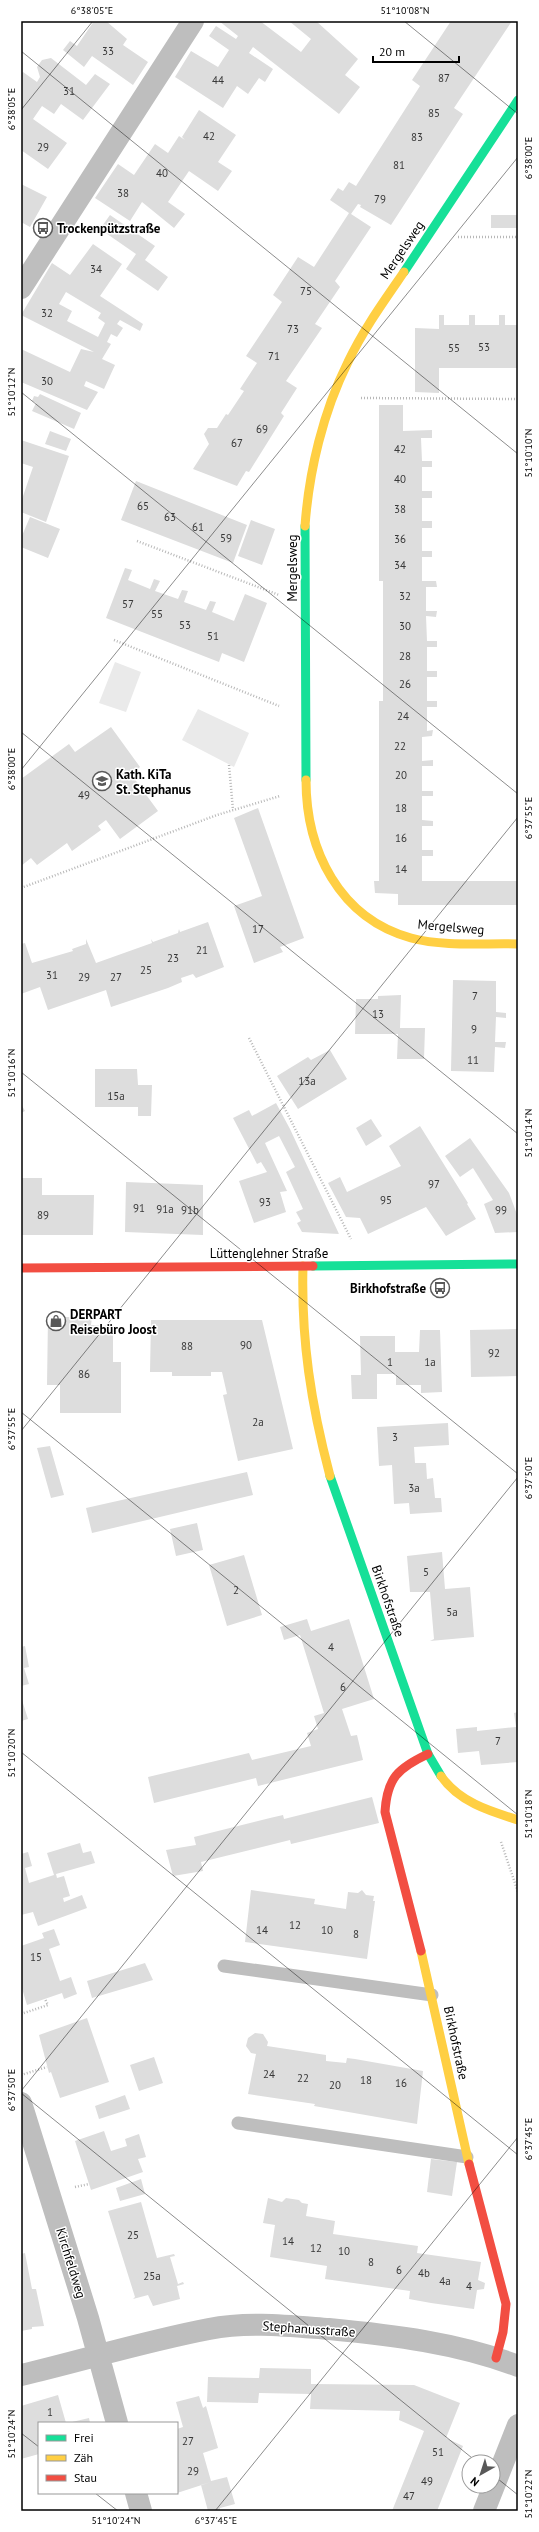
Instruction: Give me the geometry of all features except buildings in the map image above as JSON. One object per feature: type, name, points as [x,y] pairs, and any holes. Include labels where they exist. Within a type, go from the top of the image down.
[{"type":"street","points":[[21,288],[193,21]]},
{"type":"street","name":"Mergelsweg","points":[[518,100],[367,327],[347,363],[321,431],[307,498],[305,605],[306,789],[308,822],[322,866],[333,883],[363,912],[381,925],[416,939],[439,942],[518,944]]},
{"type":"street","name":"Lüttenglehner Straße","points":[[21,1268],[518,1264]]},
{"type":"street","name":"Birkhofstraße","points":[[303,1266],[302,1314],[308,1379],[330,1475],[428,1754],[448,1787],[470,1802],[490,1812],[518,1820]]},
{"type":"street","name":"Birkhofstraße","points":[[428,1754],[410,1762],[398,1770],[389,1784],[385,1796],[385,1812],[432,1995],[467,2156],[506,2304],[503,2332],[496,2358]]},
{"type":"street","name":"Kirchfeldweg","points":[[21,2103],[99,2357],[117,2422]]},
{"type":"street","name":"Stephanusstraße","points":[[21,2375],[210,2329],[288,2325],[377,2334],[429,2342],[496,2358],[518,2366]]},
{"type":"street","points":[[484,2511],[518,2425]]},
{"type":"street","points":[[136,2494],[141,2511]]},
{"type":"lane","points":[[224,1966],[432,1995]]},
{"type":"lane","points":[[238,2123],[467,2156]]},
{"type":"path","points":[[431,231],[442,237],[518,237]]},
{"type":"path","points":[[334,394],[349,398],[518,398]]},
{"type":"path","points":[[137,541],[305,605]]},
{"type":"path","points":[[114,640],[306,716]]},
{"type":"path","points":[[229,765],[233,810]]},
{"type":"path","points":[[21,888],[233,810],[306,789]]},
{"type":"path","points":[[249,1038],[352,1241],[353,1265]]},
{"type":"path","points":[[490,1812],[518,1892]]},
{"type":"path","points":[[21,2014],[48,2005],[46,1999]]},
{"type":"path","points":[[21,2075],[48,2067]]},
{"type":"shaded area","points":[[115,662],[141,672],[126,712],[99,703]]},
{"type":"shaded area","points":[[198,709],[249,733],[234,767],[182,740]]},
{"type":"traffic: fast","points":[[404,272],[518,100]]},
{"type":"traffic: fast","points":[[305,526],[306,780]]},
{"type":"traffic: fast","points":[[313,1266],[518,1264]]},
{"type":"traffic: fast","points":[[330,1476],[428,1754],[441,1776]]},
{"type":"traffic: slow","points":[[305,526],[314,463],[324,421],[331,401],[339,381],[360,339],[404,272]]},
{"type":"traffic: slow","points":[[306,780],[312,831],[320,855],[332,878],[346,898],[364,915],[386,928],[411,938],[424,941],[451,944],[518,944]]},
{"type":"traffic: slow","points":[[303,1266],[304,1320],[309,1372],[317,1423],[330,1476]]},
{"type":"traffic: slow","points":[[441,1776],[448,1785],[466,1799],[486,1809],[518,1820]]},
{"type":"traffic: slow","points":[[421,1951],[469,2164]]},
{"type":"traffic: jam","points":[[21,1268],[313,1266]]},
{"type":"traffic: jam","points":[[421,1951],[385,1812],[388,1791],[396,1776],[409,1764],[428,1754]]},
{"type":"traffic: jam","points":[[469,2164],[506,2304],[503,2332],[496,2358]]},
{"type":"place","name":"Trockenpützstraße","points":[[43,228]]},
{"type":"place","name":"Kath. KiTa St. Stephanus","points":[[102,781]]},
{"type":"place","name":"Birkhofstraße","points":[[440,1288]]},
{"type":"place","name":"DERPART Reisebüro Joost","points":[[56,1321]]}]
